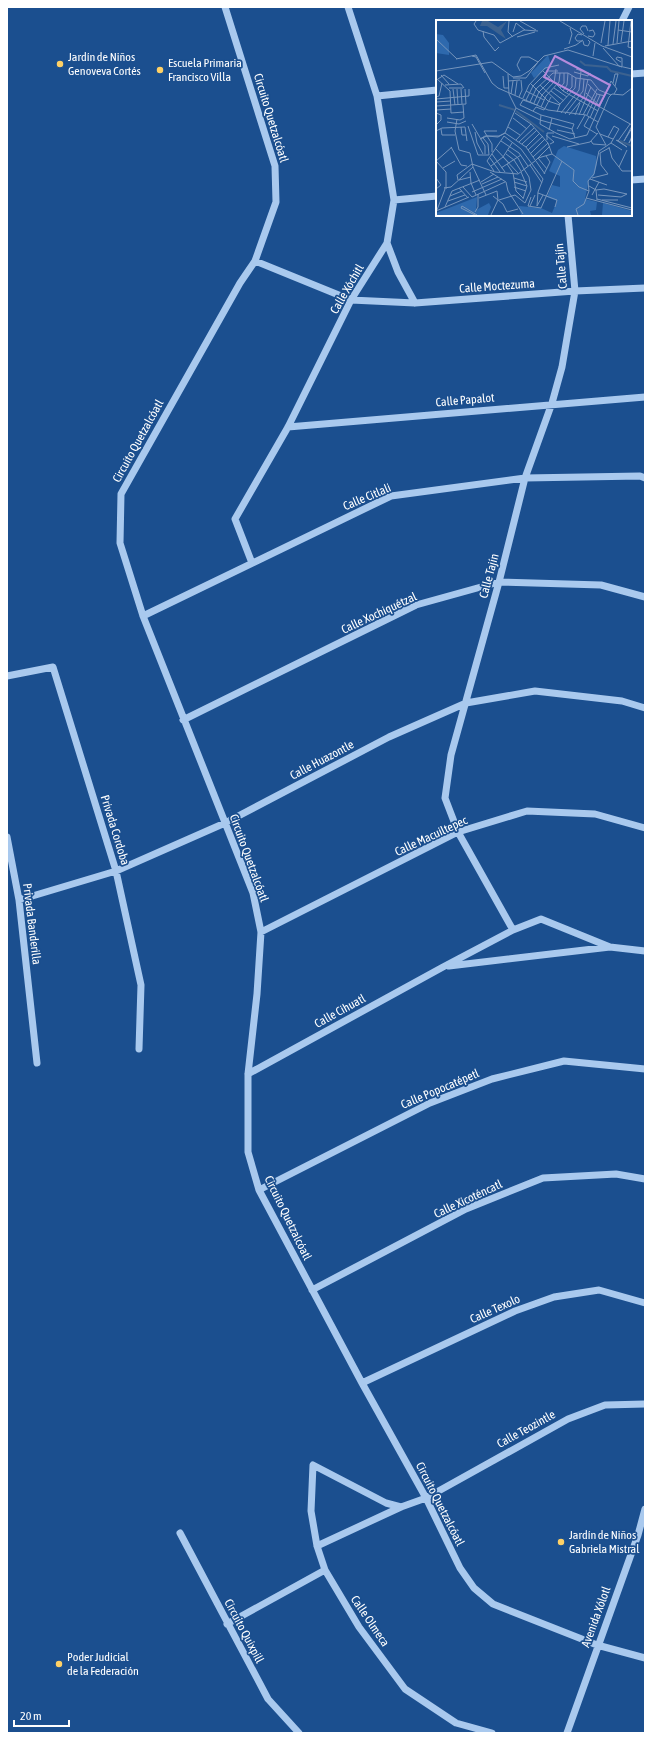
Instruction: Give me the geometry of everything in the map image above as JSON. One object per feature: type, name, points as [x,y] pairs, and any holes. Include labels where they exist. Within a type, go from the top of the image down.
[{"type":"street","name":"Circuito Quetzalcóatl","points":[[225,7],[275,166],[276,202],[255,261],[240,283],[121,494],[120,543],[143,616],[183,720],[253,893],[261,932],[257,994],[248,1074],[248,1152],[259,1190],[362,1383],[426,1498],[460,1568],[474,1588],[493,1604],[597,1645],[645,1658]]},
{"type":"street","name":"Calle Xóchitl","points":[[252,563],[235,519],[288,427],[351,300],[387,243],[394,200],[376,96],[348,7]]},
{"type":"street","points":[[622,20],[629,7]]},
{"type":"street","points":[[632,74],[645,73]]},
{"type":"street","points":[[376,96],[436,90]]},
{"type":"street","points":[[632,180],[645,179]]},
{"type":"street","points":[[394,200],[436,196]]},
{"type":"street","name":"Calle Tajín","points":[[513,930],[458,832],[445,798],[450,755],[466,703],[526,478],[552,403],[562,368],[576,291],[568,216]]},
{"type":"street","points":[[387,243],[398,272],[415,303]]},
{"type":"street","name":"Calle Moctezuma","points":[[255,261],[351,300],[415,303],[576,291],[645,288]]},
{"type":"street","name":"Calle Papalot","points":[[288,427],[552,403],[645,397]]},
{"type":"street","name":"Calle Citlali","points":[[143,616],[391,496],[526,478],[640,476],[645,478]]},
{"type":"street","name":"Calle Xochiquétzal","points":[[183,720],[416,606],[499,582],[601,585],[645,597]]},
{"type":"street","name":"Privada Cordoba","points":[[7,676],[53,667],[116,871],[141,985],[139,1049]]},
{"type":"street","name":"Calle Huazontle","points":[[19,900],[116,871],[225,823],[389,737],[466,703],[535,690],[622,701],[645,708]]},
{"type":"street","name":"Calle Macuiltepec","points":[[261,932],[458,832],[527,811],[595,814],[645,828]]},
{"type":"street","name":"Privada Banderilla","points":[[7,837],[19,900],[37,1063]]},
{"type":"street","name":"Calle Cihuatl","points":[[248,1074],[443,967],[513,930],[541,918],[610,946],[645,951]]},
{"type":"street","name":"Calle Cihuatl","points":[[443,967],[610,946]]},
{"type":"street","name":"Calle Popocatépetl","points":[[259,1190],[430,1103],[492,1079],[564,1061],[645,1070]]},
{"type":"street","name":"Calle Xicoténcatl","points":[[312,1290],[466,1209],[543,1178],[616,1174],[645,1179]]},
{"type":"street","name":"Calle Texolo","points":[[362,1383],[515,1310],[554,1297],[600,1290],[645,1302]]},
{"type":"street","name":"Calle Teozintle","points":[[317,1546],[401,1507],[426,1498],[568,1419],[605,1405],[645,1404]]},
{"type":"street","name":"Calle Olmeca","points":[[401,1507],[386,1503],[313,1465],[311,1511],[317,1546],[325,1570],[359,1628],[405,1689],[456,1723],[492,1733]]},
{"type":"street","name":"Avenida Xólotl","points":[[567,1733],[597,1645],[641,1536],[645,1509]]},
{"type":"street","name":"Circuito Quixpill","points":[[180,1533],[268,1699],[299,1733]]},
{"type":"street","points":[[227,1624],[325,1570]]},
{"type":"place","name":"Jardín de Niños Genoveva Cortés","points":[[60,64]]},
{"type":"place","name":"Escuela Primaria Francisco Villa","points":[[160,70]]},
{"type":"place","name":"Jardín de Niños Gabriela Mistral","points":[[561,1542]]},
{"type":"place","name":"Poder Judicial de la Federación","points":[[59,1664]]}]
